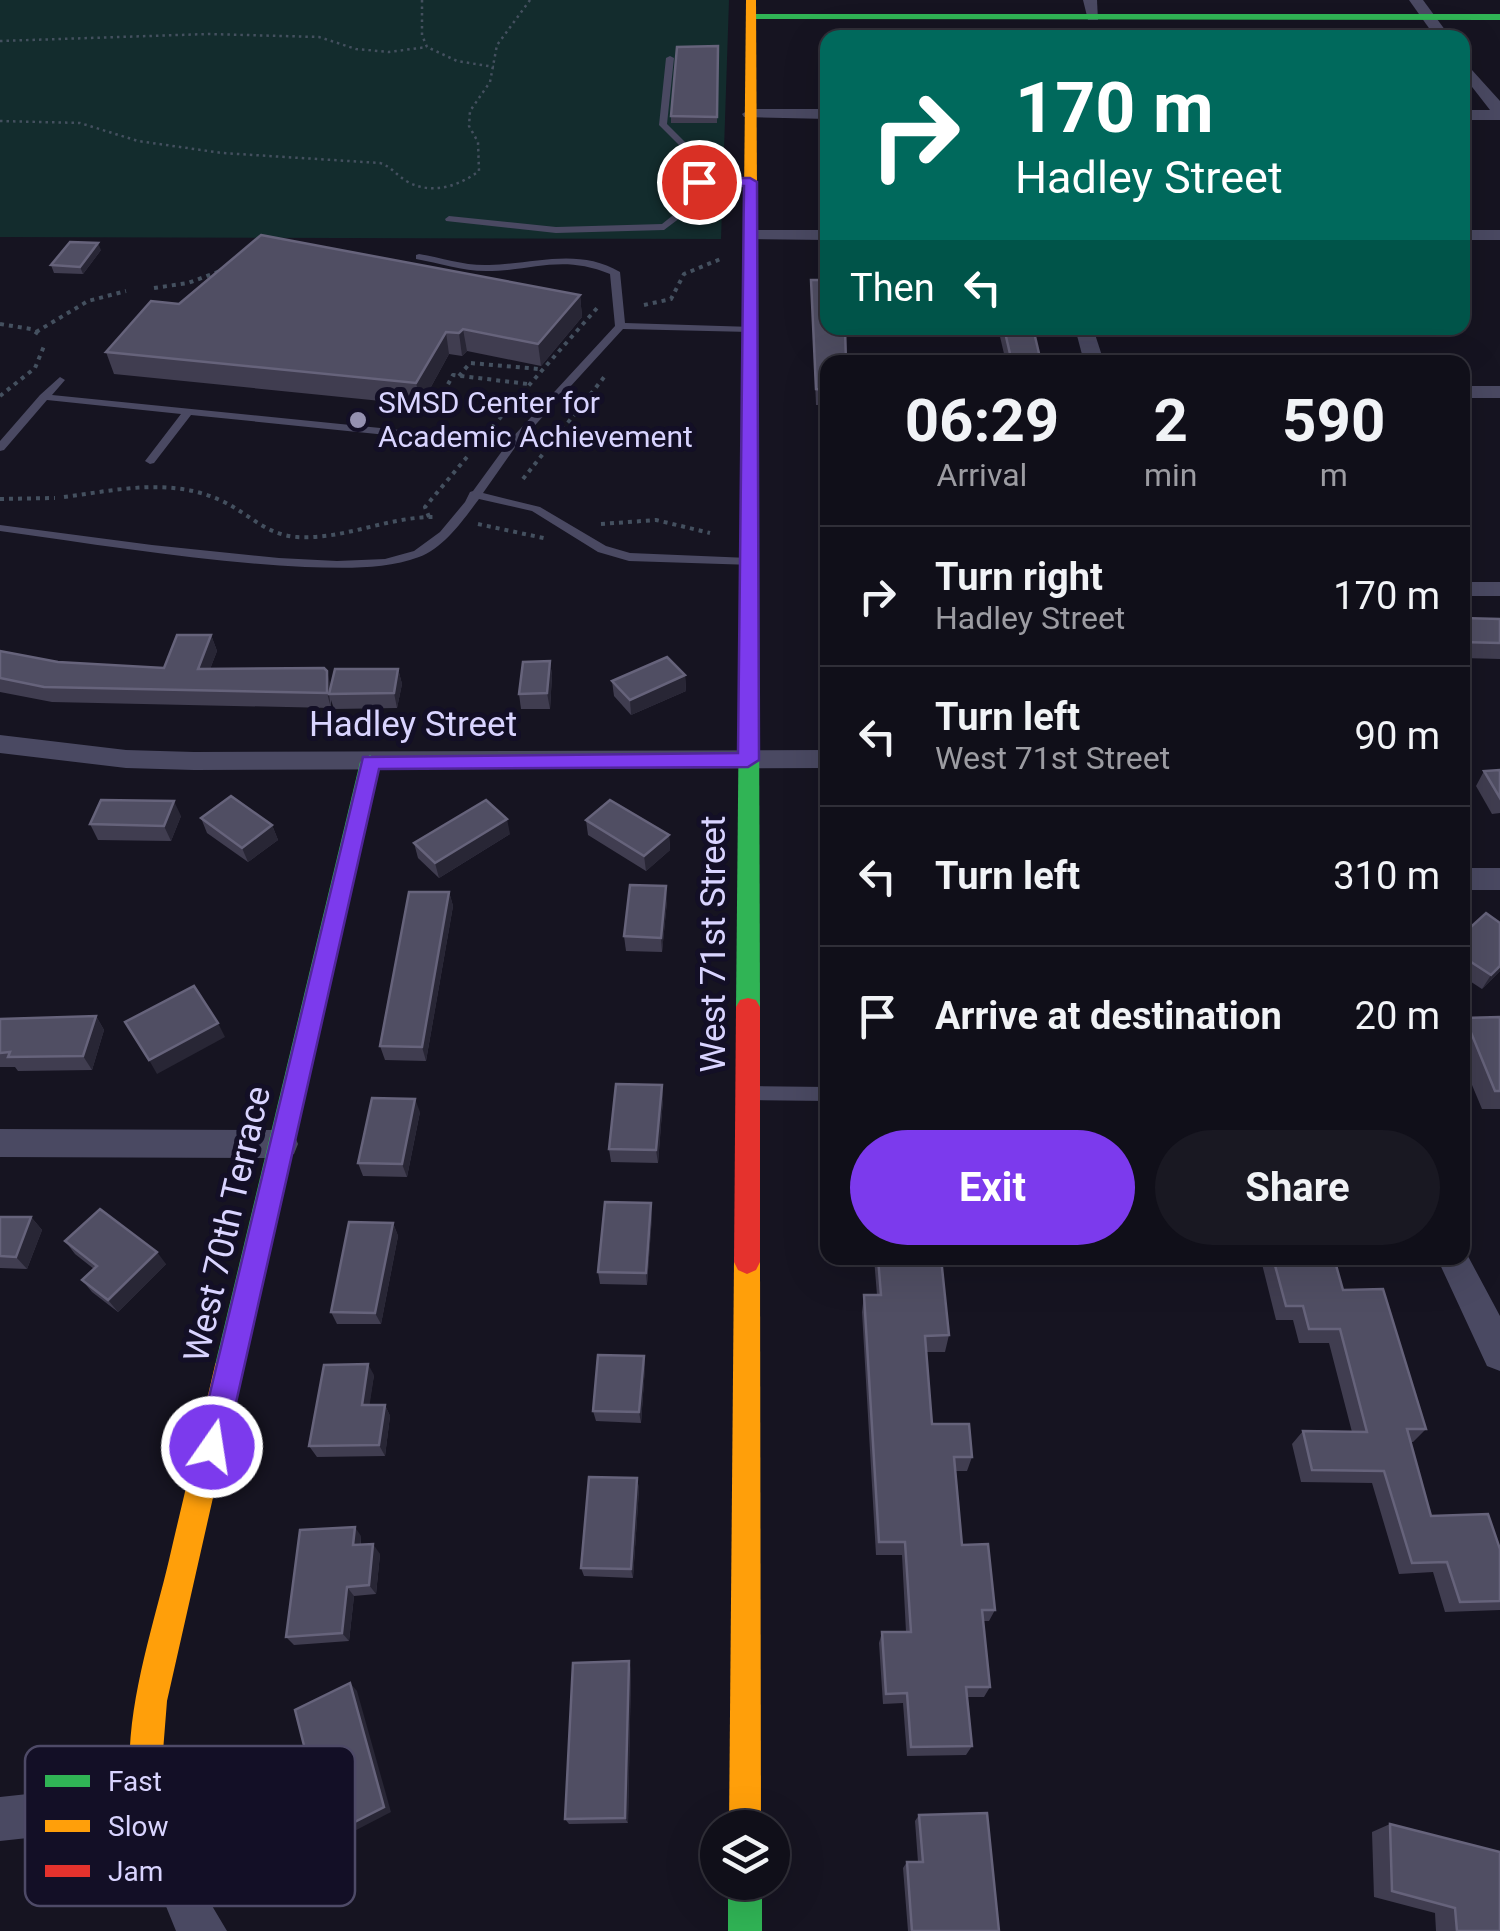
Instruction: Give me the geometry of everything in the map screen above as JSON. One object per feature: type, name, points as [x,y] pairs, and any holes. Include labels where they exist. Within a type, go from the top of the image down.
[{"type":"street","points":[[751,9],[1423,9],[1500,18]]},
{"type":"street","name":"West 71st Street","points":[[745,1810],[751,9]]},
{"type":"street","points":[[1423,9],[1438,30]]},
{"type":"street","points":[[1470,74],[1500,114]]},
{"type":"street","points":[[750,114],[820,114]]},
{"type":"street","points":[[1470,115],[1500,114]]},
{"type":"street","points":[[750,235],[820,234]]},
{"type":"street","points":[[1470,235],[1500,234]]},
{"type":"street","points":[[1470,392],[1500,392]]},
{"type":"street","points":[[1470,588],[1500,588]]},
{"type":"street","name":"Hadley Street","points":[[0,744],[126,759],[820,759]]},
{"type":"street","name":"West 70th Terrace","points":[[147,1746],[150,1701],[370,762]]},
{"type":"street","points":[[1470,879],[1500,879]]},
{"type":"street","points":[[0,1143],[282,1144]]},
{"type":"street","points":[[1458,1265],[1496,1339]]},
{"type":"street","points":[[0,1819],[25,1816]]},
{"type":"street","points":[[744,1931],[745,1900]]},
{"type":"street","points":[[187,1906],[204,1931]]},
{"type":"lane","points":[[448,219],[556,230],[664,226],[702,197],[693,154],[663,125],[670,58]]},
{"type":"lane","points":[[699,182],[750,182]]},
{"type":"lane","points":[[0,528],[288,562],[376,563],[420,553],[436,541],[512,444],[620,326],[616,272],[596,263],[570,258],[468,268],[419,257]]},
{"type":"lane","points":[[620,326],[750,329]]},
{"type":"lane","points":[[0,448],[60,380]]},
{"type":"lane","points":[[44,397],[512,444]]},
{"type":"lane","points":[[150,461],[188,412]]},
{"type":"lane","points":[[474,494],[536,509],[602,550],[629,556],[749,562]]},
{"type":"lane","points":[[748,1093],[820,1094]]},
{"type":"path","points":[[422,0],[425,8],[420,26],[427,47]]},
{"type":"path","points":[[0,120],[80,123],[138,140],[222,153],[380,163],[413,184],[450,188],[469,182],[479,171],[478,142],[468,118],[490,82],[496,44],[530,0]]},
{"type":"path","points":[[0,41],[208,34],[319,37],[356,49],[389,52],[427,47],[457,61],[494,67]]},
{"type":"path","points":[[630,306],[671,298],[684,274],[731,256]]},
{"type":"path","points":[[154,288],[188,283],[226,269]]},
{"type":"path","points":[[0,324],[38,334],[88,301],[126,292]]},
{"type":"path","points":[[486,434],[594,308],[602,307]]},
{"type":"path","points":[[0,396],[36,368],[44,346]]},
{"type":"path","points":[[460,376],[470,363],[542,369]]},
{"type":"path","points":[[523,479],[557,431],[615,363]]},
{"type":"path","points":[[431,416],[453,376],[528,384]]},
{"type":"path","points":[[412,516],[425,508],[474,449]]},
{"type":"path","points":[[64,497],[152,485],[196,492],[222,501],[254,525],[283,536],[319,536],[412,516],[440,518]]},
{"type":"path","points":[[0,499],[55,498]]},
{"type":"path","points":[[425,508],[429,517]]},
{"type":"path","points":[[590,527],[635,519],[675,520],[710,533]]},
{"type":"path","points":[[464,523],[502,523],[531,538],[561,538]]},
{"type":"green space","points":[[0,0],[729,0],[721,239],[0,237]]},
{"type":"building","points":[[718,46],[717,117],[671,116],[677,47]]},
{"type":"building","name":"SMSD Center for Academic Achievement","points":[[261,235],[580,295],[538,344],[463,329],[459,333],[446,332],[416,383],[106,352],[151,301],[179,304]]},
{"type":"building","points":[[70,242],[98,243],[80,267],[51,265]]},
{"type":"building","points":[[811,280],[820,280],[820,335],[845,335],[846,355],[820,355],[820,389],[816,389]]},
{"type":"building","points":[[1006,335],[1035,335],[1039,355],[1010,355]]},
{"type":"building","points":[[1470,618],[1500,619],[1500,643],[1470,642]]},
{"type":"building","points":[[177,635],[211,635],[198,669],[324,668],[327,693],[44,687],[0,678],[0,651],[58,662],[164,668]]},
{"type":"building","points":[[667,657],[685,675],[630,700],[612,681]]},
{"type":"building","points":[[550,661],[547,693],[519,694],[523,662]]},
{"type":"building","points":[[335,669],[398,669],[394,693],[329,694]]},
{"type":"building","points":[[1500,770],[1500,798],[1484,771]]},
{"type":"building","points":[[231,796],[272,825],[242,848],[201,818]]},
{"type":"building","points":[[101,800],[174,801],[164,826],[90,824]]},
{"type":"building","points":[[486,800],[507,819],[435,863],[414,843]]},
{"type":"building","points":[[610,800],[669,835],[644,856],[586,820]]},
{"type":"building","points":[[630,885],[666,886],[661,938],[624,936]]},
{"type":"building","points":[[409,892],[449,892],[422,1047],[380,1046]]},
{"type":"building","points":[[1486,913],[1500,923],[1500,966],[1491,975],[1470,961],[1470,928]]},
{"type":"building","points":[[194,986],[218,1023],[149,1060],[125,1022]]},
{"type":"building","points":[[96,1016],[83,1056],[8,1057],[10,1052],[0,1053],[0,1019]]},
{"type":"building","points":[[1500,1017],[1500,1091],[1495,1091],[1470,1030],[1470,1018]]},
{"type":"building","points":[[616,1084],[662,1085],[656,1150],[609,1149]]},
{"type":"building","points":[[372,1098],[415,1099],[402,1164],[358,1163]]},
{"type":"building","points":[[605,1202],[651,1203],[646,1273],[598,1272]]},
{"type":"building","points":[[100,1209],[157,1252],[108,1300],[82,1280],[97,1266],[65,1241]]},
{"type":"building","points":[[0,1217],[31,1217],[16,1257],[0,1256]]},
{"type":"building","points":[[349,1222],[393,1223],[375,1313],[331,1312]]},
{"type":"building","points":[[879,1265],[942,1265],[949,1335],[925,1336],[932,1424],[969,1424],[972,1457],[954,1457],[962,1545],[988,1544],[995,1610],[982,1610],[990,1687],[966,1687],[972,1746],[911,1747],[907,1693],[886,1694],[882,1632],[911,1632],[905,1542],[879,1542],[864,1295],[881,1295]]},
{"type":"building","points":[[1275,1265],[1336,1265],[1343,1290],[1383,1289],[1426,1429],[1407,1429],[1431,1516],[1488,1514],[1500,1549],[1500,1601],[1460,1602],[1447,1562],[1412,1563],[1384,1471],[1312,1470],[1303,1431],[1367,1432],[1340,1329],[1309,1329],[1303,1306],[1286,1306]]},
{"type":"building","points":[[598,1355],[644,1356],[639,1412],[593,1411]]},
{"type":"building","points":[[368,1364],[362,1405],[385,1405],[379,1445],[309,1446],[324,1365]]},
{"type":"building","points":[[589,1477],[637,1478],[631,1569],[581,1568]]},
{"type":"building","points":[[355,1527],[353,1545],[373,1544],[369,1585],[347,1587],[342,1633],[286,1637],[300,1530]]},
{"type":"building","points":[[629,1661],[625,1818],[565,1819],[573,1663]]},
{"type":"building","points":[[350,1683],[384,1807],[355,1822],[355,1746],[304,1746],[295,1710]]},
{"type":"building","points":[[987,1813],[999,1931],[912,1931],[907,1862],[923,1862],[919,1815]]},
{"type":"building","points":[[1390,1824],[1500,1852],[1500,1931],[1457,1931],[1455,1908],[1392,1891]]},
{"type":"traffic: fast","points":[[751,17],[1500,17]]},
{"type":"traffic: fast","points":[[748,1007],[750,388]]},
{"type":"traffic: fast","points":[[229,1365],[370,762]]},
{"type":"traffic: fast","points":[[745,1900],[745,1931]]},
{"type":"traffic: slow","points":[[750,388],[751,0]]},
{"type":"traffic: slow","points":[[745,1810],[747,1262]]},
{"type":"traffic: slow","points":[[147,1746],[151,1701],[229,1365]]},
{"type":"traffic: jam","points":[[747,1262],[748,1007]]},
{"type":"place","name":"SMSD Center for Academic Achievement","points":[[358,420]]},
{"type":"route","points":[[212,1447],[370,762],[748,760],[750,182],[699,182]]}]
